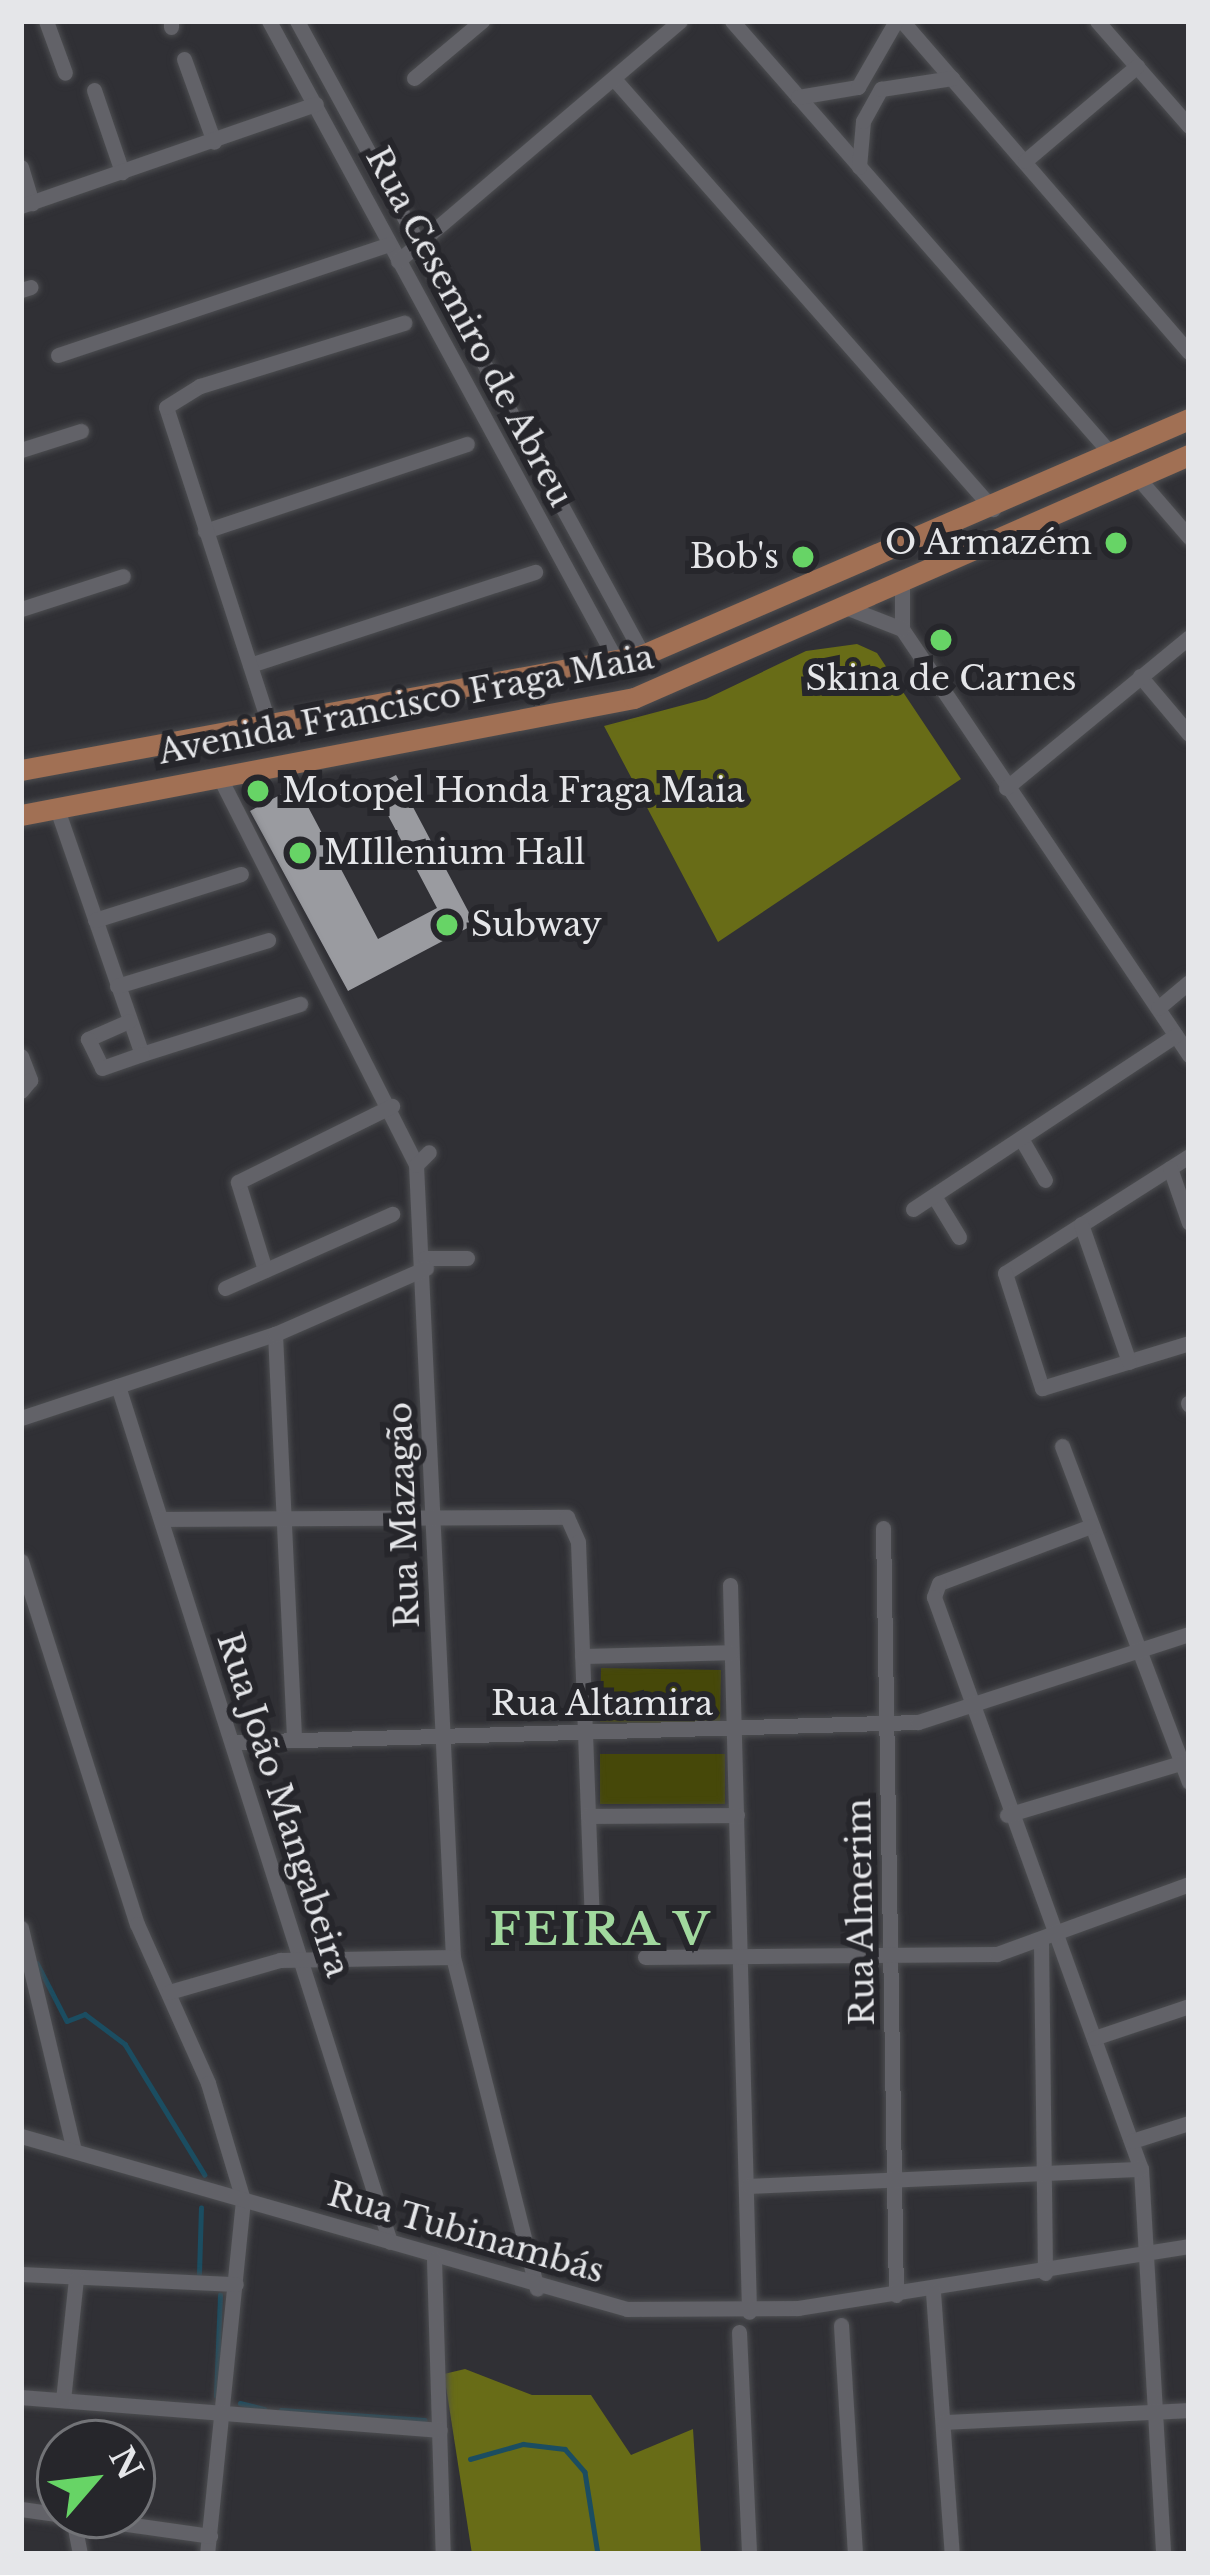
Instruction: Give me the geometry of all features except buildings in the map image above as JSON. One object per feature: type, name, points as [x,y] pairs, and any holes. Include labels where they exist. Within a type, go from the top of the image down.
[{"type":"main road","name":"Avenida Francisco Fraga Maia","points":[[21,770],[398,706],[643,655],[993,509],[1189,419]]},
{"type":"main road","name":"Avenida Francisco Fraga Maia","points":[[21,815],[477,729],[675,685],[1189,455]]},
{"type":"main road","points":[[472,691],[439,718],[477,729]]},
{"type":"main road","points":[[398,706],[432,716],[419,739]]},
{"type":"street","points":[[46,21],[65,73]]},
{"type":"street","name":"Rua Cesemiro de Abreu","points":[[269,21],[616,662]]},
{"type":"street","name":"Rua Cesemiro de Abreu","points":[[297,21],[643,655]]},
{"type":"street","points":[[414,78],[482,21]]},
{"type":"street","points":[[398,261],[422,249],[680,21]]},
{"type":"street","points":[[732,21],[1112,455]]},
{"type":"street","points":[[860,167],[863,121],[899,21],[1189,352]]},
{"type":"street","points":[[1097,21],[1189,126]]},
{"type":"street","points":[[184,59],[214,142]]},
{"type":"street","points":[[1024,161],[1137,66]]},
{"type":"street","points":[[798,97],[875,83],[952,78]]},
{"type":"street","points":[[615,80],[993,509]]},
{"type":"street","points":[[94,90],[122,172]]},
{"type":"street","points":[[21,167],[26,205],[316,104]]},
{"type":"street","points":[[58,355],[389,244]]},
{"type":"street","points":[[270,727],[166,407],[200,386],[404,323]]},
{"type":"street","points":[[493,434],[519,424]]},
{"type":"street","points":[[21,450],[81,431]]},
{"type":"street","points":[[205,531],[467,444]]},
{"type":"street","points":[[1138,478],[1189,538]]},
{"type":"street","points":[[250,665],[536,572]]},
{"type":"street","points":[[21,609],[123,576]]},
{"type":"street","points":[[902,582],[902,629],[1189,1055]]},
{"type":"street","points":[[848,608],[902,629]]},
{"type":"street","points":[[1006,788],[1189,637]]},
{"type":"street","points":[[1140,676],[1189,734]]},
{"type":"street","name":"Rua Mazagão","points":[[219,776],[392,1106],[430,1215],[425,1263],[453,1957],[537,2289]]},
{"type":"street","points":[[57,809],[142,1054]]},
{"type":"street","points":[[95,920],[241,874]]},
{"type":"street","points":[[117,986],[268,940]]},
{"type":"street","points":[[1158,1008],[1189,982]]},
{"type":"street","points":[[129,1021],[88,1040],[102,1067],[300,1004]]},
{"type":"street","points":[[914,1209],[1176,1035]]},
{"type":"street","points":[[21,1056],[30,1083],[21,1090]]},
{"type":"street","points":[[265,1270],[238,1182],[392,1106]]},
{"type":"street","points":[[1022,1140],[1045,1180]]},
{"type":"street","points":[[416,1166],[430,1152]]},
{"type":"street","points":[[1189,1156],[1005,1273],[1027,1351],[1048,1390],[1189,1343]]},
{"type":"street","points":[[1170,1168],[1189,1222]]},
{"type":"street","points":[[934,1196],[958,1237]]},
{"type":"street","points":[[225,1288],[392,1214]]},
{"type":"street","points":[[1082,1224],[1129,1362]]},
{"type":"street","points":[[21,1418],[275,1334],[425,1263],[467,1258]]},
{"type":"street","points":[[275,1334],[294,1739]]},
{"type":"street","name":"Rua João Mangabeira","points":[[118,1386],[389,2242]]},
{"type":"street","points":[[1062,1446],[1189,1782]]},
{"type":"street","points":[[161,1519],[434,1509],[558,1512],[578,1542],[592,1915]]},
{"type":"street","points":[[1091,1526],[935,1587],[1048,1939],[1094,2038],[1141,2169],[1163,2554]]},
{"type":"street","name":"Rua Almerim","points":[[883,1528],[894,1956],[896,2295]]},
{"type":"street","points":[[21,1562],[136,1924],[169,1992],[243,2200],[228,2414],[209,2545],[156,2534]]},
{"type":"street","points":[[730,1585],[749,2312]]},
{"type":"street","name":"Rua Altamira","points":[[232,1742],[735,1733],[886,1725],[972,1712],[1189,1634]]},
{"type":"street","points":[[583,1656],[731,1652]]},
{"type":"street","points":[[1007,1815],[1180,1763]]},
{"type":"street","points":[[588,1816],[737,1815]]},
{"type":"street","points":[[645,1957],[894,1956],[1048,1939],[1189,1884]]},
{"type":"street","points":[[21,1928],[73,2146]]},
{"type":"street","points":[[1046,2273],[1037,2177],[1048,1939]]},
{"type":"street","points":[[169,1992],[301,1960],[453,1957]]},
{"type":"street","points":[[1094,2038],[1189,2006]]},
{"type":"street","points":[[1132,2141],[1189,2123]]},
{"type":"street","name":"Rua Tubinambás","points":[[21,2136],[73,2146],[537,2289],[627,2309],[749,2312],[933,2292],[1189,2246]]},
{"type":"street","points":[[749,2186],[1141,2169]]},
{"type":"street","points":[[434,2259],[443,2554]]},
{"type":"street","points":[[21,2274],[236,2284]]},
{"type":"street","points":[[63,2400],[76,2278]]},
{"type":"street","points":[[933,2292],[952,2554]]},
{"type":"street","points":[[841,2325],[855,2554]]},
{"type":"street","points":[[739,2332],[749,2554]]},
{"type":"street","points":[[21,2397],[440,2429]]},
{"type":"street","points":[[944,2422],[1189,2410]]},
{"type":"shaded area","points":[[857,644],[877,653],[961,779],[718,942],[604,726],[706,699],[806,651]]},
{"type":"shaded area","points":[[601,1668],[721,1670],[720,1724],[600,1722]]},
{"type":"shaded area","points":[[600,1754],[725,1754],[725,1804],[600,1804]]},
{"type":"shaded area","points":[[465,2369],[532,2395],[591,2395],[631,2455],[693,2429],[701,2554],[472,2554],[444,2374]]},
{"type":"waterway","points":[[37,1963],[67,2021],[85,2014],[125,2044],[205,2175]]},
{"type":"waterway","points":[[199,2274],[201,2208]]},
{"type":"waterway","points":[[216,2396],[220,2295]]},
{"type":"waterway","points":[[240,2403],[264,2409]]},
{"type":"waterway","points":[[281,2410],[425,2420]]},
{"type":"waterway","points":[[470,2459],[523,2444],[565,2449],[585,2472],[598,2554]]},
{"type":"place","name":"O Armazém","points":[[1116,543]]},
{"type":"place","name":"Bob's","points":[[803,557]]},
{"type":"place","name":"Skina de Carnes","points":[[941,640]]},
{"type":"place","name":"Motopel Honda Fraga Maia","points":[[258,791]]},
{"type":"place","name":"MIllenium Hall","points":[[300,853]]},
{"type":"place","name":"Subway","points":[[447,925]]},
{"type":"district","name":"FEIRA V","points":[[601,1930]]}]
